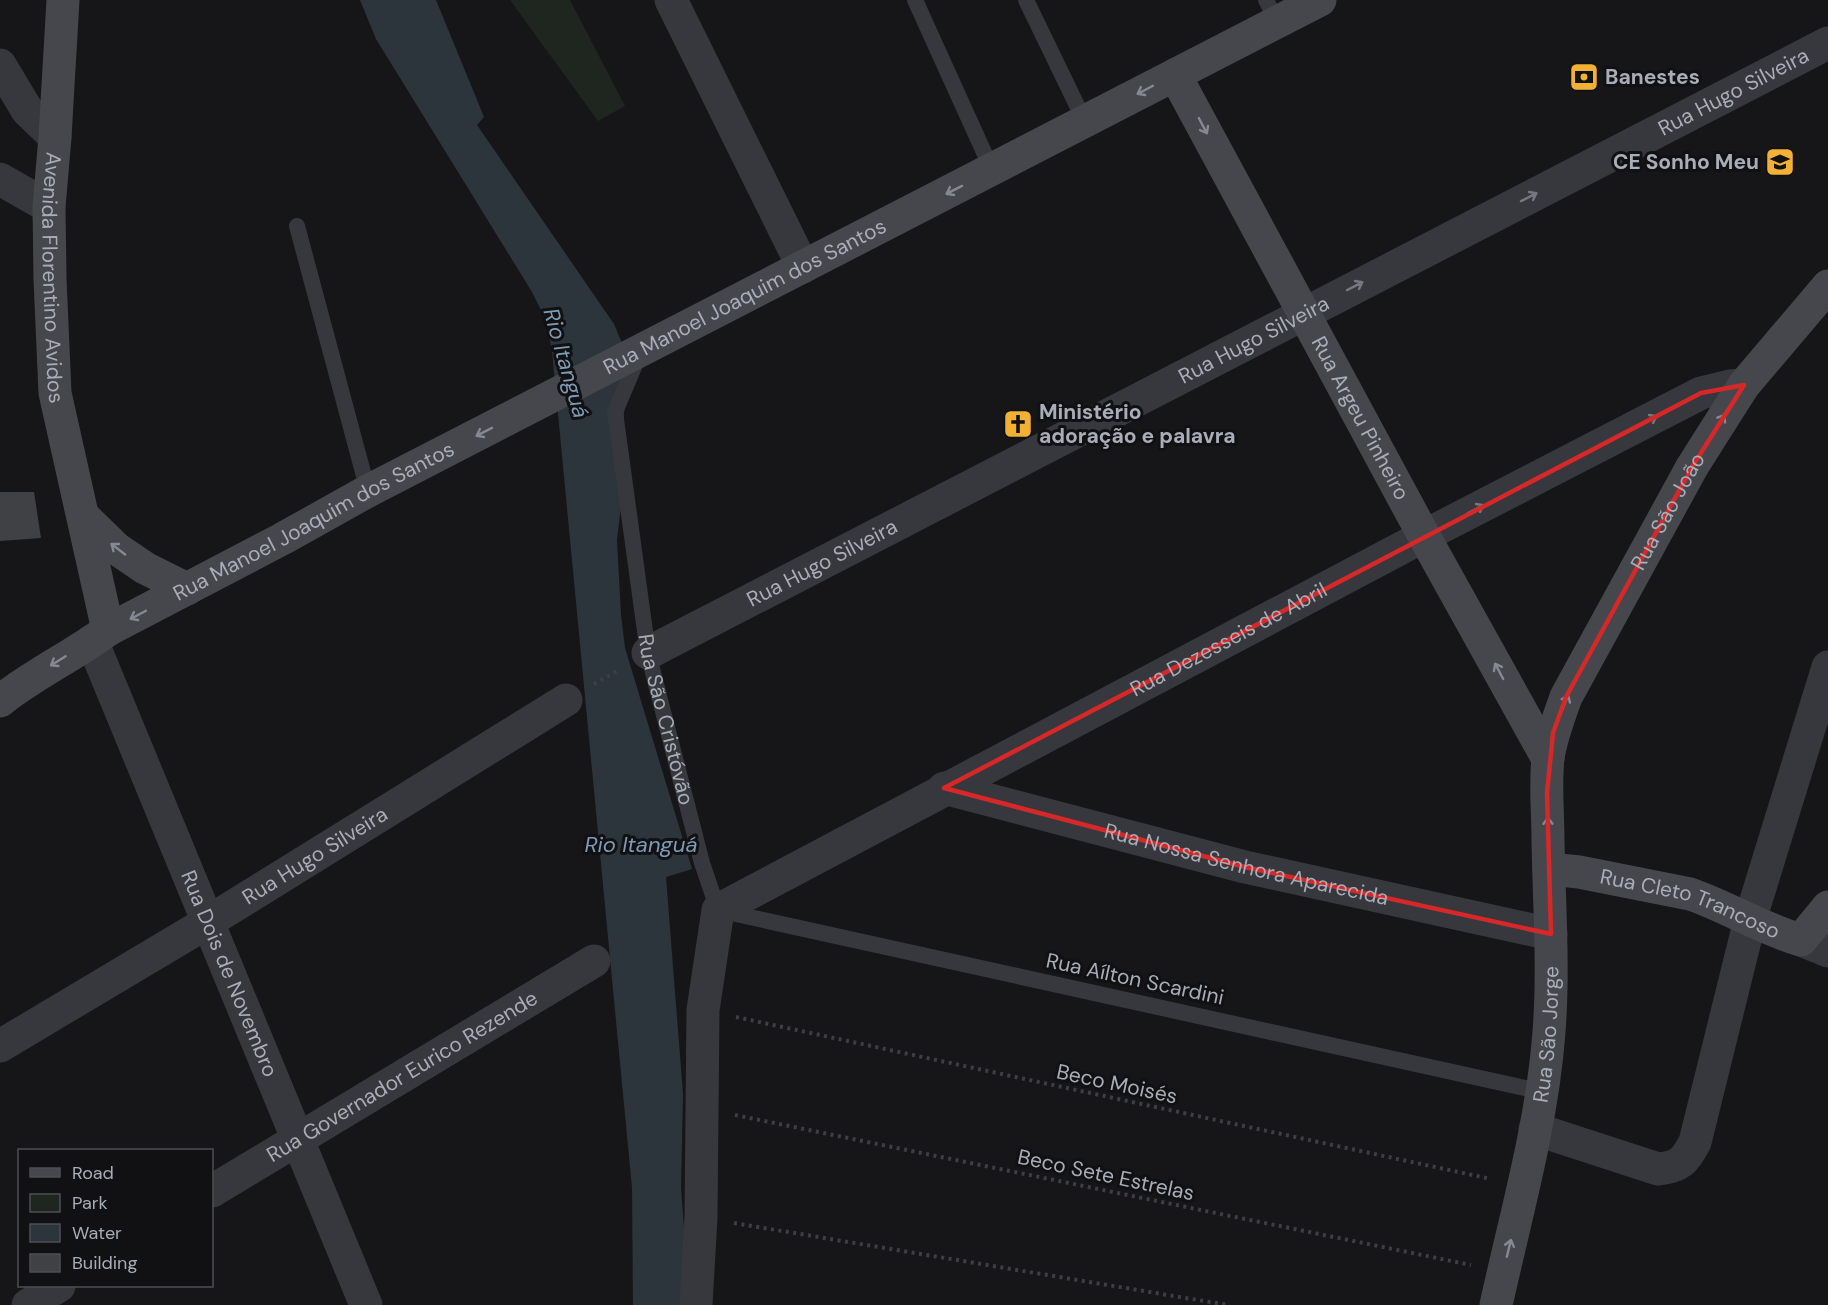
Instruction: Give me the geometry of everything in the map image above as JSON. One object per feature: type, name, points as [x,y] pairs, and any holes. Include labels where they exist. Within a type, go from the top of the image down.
[{"type":"main road","name":"Avenida Florentino Avidos","points":[[63,0],[49,207],[55,393],[82,516],[100,636]]},
{"type":"main road","name":"Rua Manoel Joaquim dos Santos","points":[[0,701],[59,660],[100,636],[368,491],[1175,75],[1271,11],[1320,0]]},
{"type":"main road","name":"Rua Argeu Pinheiro","points":[[1175,75],[1424,536],[1548,759]]},
{"type":"main road","name":"Rua São João","points":[[1548,759],[1553,733],[1566,697],[1692,467],[1744,385],[1828,286]]},
{"type":"main road","points":[[82,516],[117,549],[145,568],[187,589]]},
{"type":"main road","name":"Rua São Jorge","points":[[1496,1305],[1543,1092],[1549,1031],[1551,934],[1548,759]]},
{"type":"main road","name":"Rua Cleto Trancoso","points":[[1549,869],[1579,872],[1690,894],[1782,935],[1814,945]]},
{"type":"main road","points":[[1814,945],[1828,908]]},
{"type":"street","points":[[671,0],[803,267]]},
{"type":"street","name":"Rua Hugo Silveira","points":[[635,661],[1828,43]]},
{"type":"street","points":[[0,65],[27,110],[55,137]]},
{"type":"street","points":[[0,178],[49,207]]},
{"type":"street","name":"Rua Dezesseis de Abril","points":[[718,910],[944,788],[1701,393],[1744,385]]},
{"type":"street","name":"Rua Dois de Novembro","points":[[100,636],[208,922],[366,1305]]},
{"type":"street","points":[[1535,1129],[1658,1169],[1673,1168],[1686,1159],[1695,1142],[1750,920],[1828,667]]},
{"type":"street","name":"Rua Hugo Silveira","points":[[0,1046],[208,922],[579,692]]},
{"type":"street","name":"Rua Nossa Senhora Aparecida","points":[[944,788],[1245,867],[1551,934]]},
{"type":"street","name":"Rua São Cristóvão","points":[[696,1305],[701,1218],[703,1010],[718,910]]},
{"type":"street","name":"Rua Governador Eurico Rezende","points":[[213,1190],[594,961]]},
{"type":"street","points":[[28,1305],[57,1287]]},
{"type":"lane","points":[[915,0],[992,170]]},
{"type":"lane","points":[[1026,0],[1085,122]]},
{"type":"lane","points":[[297,226],[368,491]]},
{"type":"lane","name":"Rua São Cristóvão","points":[[635,355],[615,412],[635,661],[718,910]]},
{"type":"lane","name":"Rua Aílton Scardini","points":[[718,910],[1543,1092]]},
{"type":"path","points":[[579,692],[635,661]]},
{"type":"path","name":"Beco Moisés","points":[[703,1010],[1524,1186]]},
{"type":"path","name":"Beco Sete Estrelas","points":[[702,1108],[1504,1272]]},
{"type":"path","points":[[701,1218],[1228,1305]]},
{"type":"highlighted area","points":[[1744,385],[1692,467],[1566,697],[1553,733],[1547,793],[1551,934],[1245,867],[944,788],[1701,393]]},
{"type":"green space","points":[[510,0],[570,0],[625,106],[598,121]]},
{"type":"water","name":"Rio Itanguá","points":[[360,0],[436,0],[484,117],[477,125],[614,324],[624,348],[628,386],[624,413],[621,506],[617,540],[625,648],[692,869],[666,877],[683,1094],[681,1188],[686,1256],[685,1305],[633,1305],[632,1188],[552,351],[546,320],[532,292],[376,39]]},
{"type":"building","points":[[0,492],[34,492],[41,538],[0,541]]},
{"type":"place","name":"Banestes","points":[[1584,77]]},
{"type":"place","name":"CE Sonho Meu","points":[[1780,162]]},
{"type":"place","name":"Ministério adoração e palavra","points":[[1018,424]]}]
